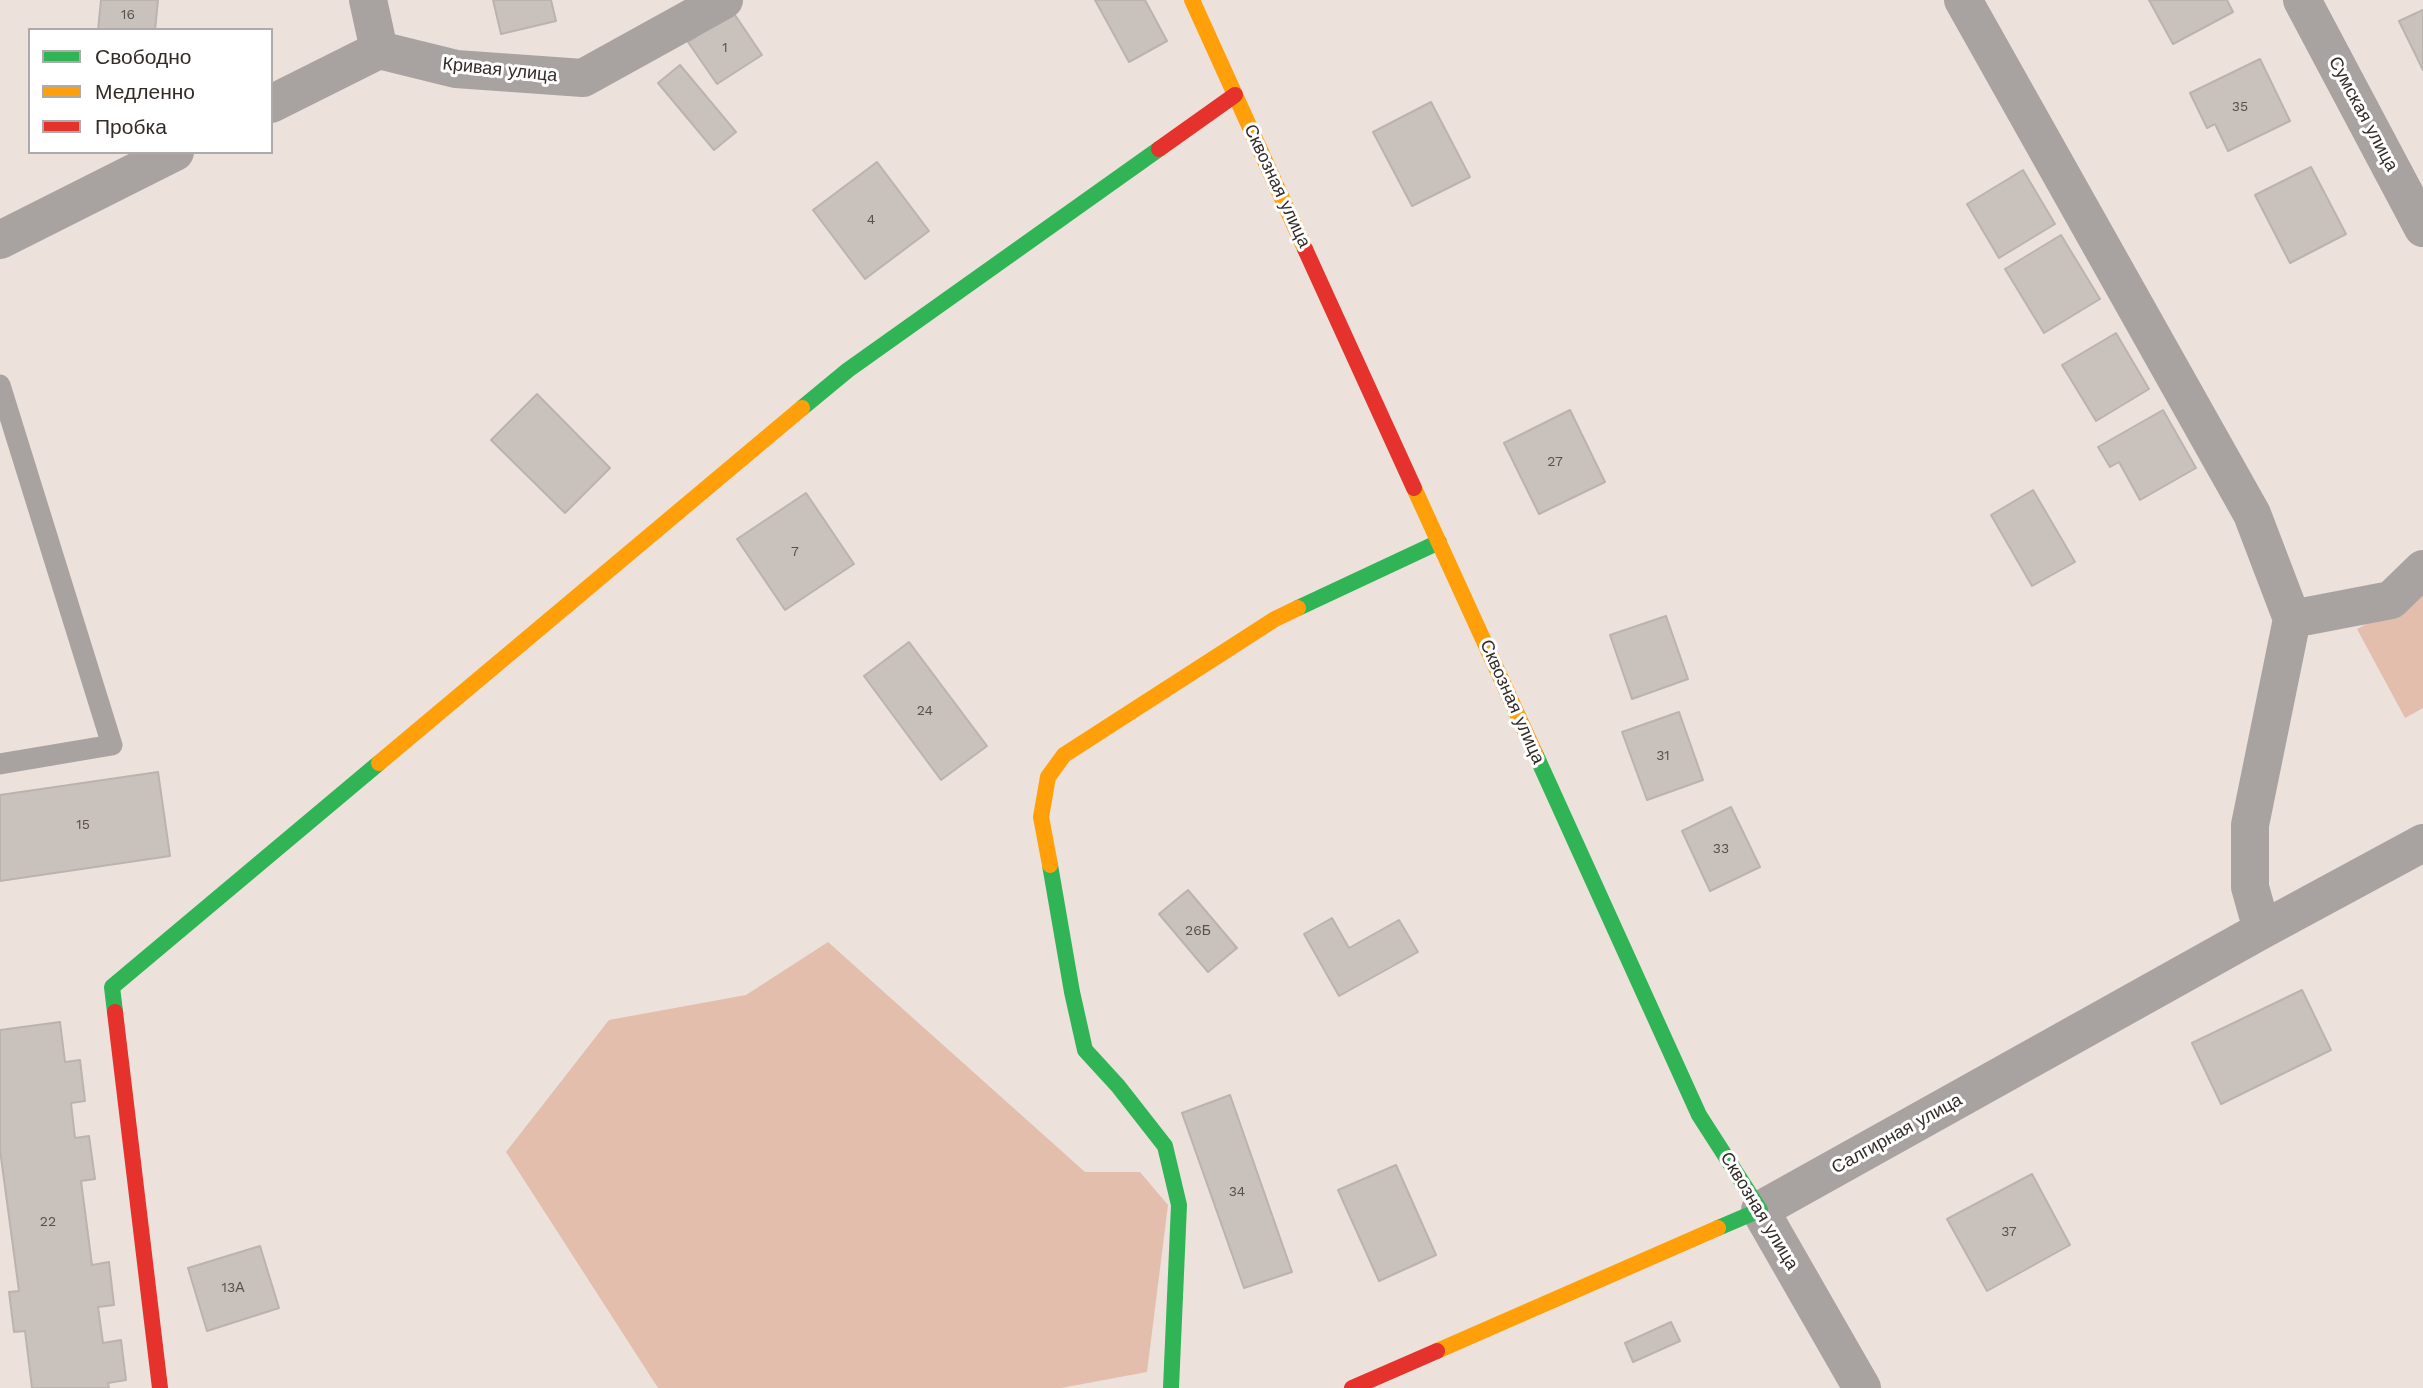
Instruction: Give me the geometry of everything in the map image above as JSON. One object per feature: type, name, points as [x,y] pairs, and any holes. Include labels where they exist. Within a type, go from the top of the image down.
[{"type":"street","points":[[273,103],[379,50],[368,0]]},
{"type":"street","name":"Кривая улица","points":[[379,50],[456,69],[583,78],[724,0]]},
{"type":"street","name":"Сквозная улица","points":[[1192,0],[1699,1115],[1760,1210],[1862,1388]]},
{"type":"street","points":[[1962,0],[2252,514],[2292,619],[2250,825],[2250,887],[2262,930]]},
{"type":"street","name":"Сумская улица","points":[[2302,0],[2423,228]]},
{"type":"street","points":[[160,1388],[113,987],[848,370],[1236,95]]},
{"type":"street","points":[[0,240],[171,154]]},
{"type":"street","points":[[1171,1388],[1180,1205],[1165,1146],[1118,1086],[1085,1050],[1041,817],[1048,777],[1064,755],[1275,619],[1439,542]]},
{"type":"street","points":[[2292,619],[2391,600],[2423,569]]},
{"type":"street","name":"Салгирная улица","points":[[1352,1388],[1760,1210],[2423,843]]},
{"type":"lane","points":[[0,385],[112,745],[0,764]]},
{"type":"shaded area","points":[[2423,593],[2423,708],[2405,718],[2357,629]]},
{"type":"shaded area","points":[[828,942],[1085,1172],[1140,1172],[1168,1205],[1147,1372],[1061,1388],[658,1388],[506,1152],[609,1020],[746,995]]},
{"type":"building","points":[[101,0],[158,0],[155,28],[98,28]]},
{"type":"building","points":[[493,0],[551,0],[556,21],[501,34]]},
{"type":"building","points":[[1095,0],[1145,0],[1167,41],[1129,62]]},
{"type":"building","points":[[2149,0],[2227,0],[2233,12],[2173,44]]},
{"type":"building","points":[[2423,10],[2423,70],[2399,21]]},
{"type":"building","points":[[733,12],[762,55],[717,84],[688,42]]},
{"type":"building","points":[[2260,59],[2290,121],[2228,151],[2215,124],[2207,128],[2190,93]]},
{"type":"building","points":[[680,65],[736,132],[714,150],[658,83]]},
{"type":"building","points":[[1431,102],[1470,177],[1412,206],[1373,132]]},
{"type":"building","points":[[877,162],[929,231],[865,279],[813,210]]},
{"type":"building","points":[[2311,167],[2346,234],[2290,263],[2255,195]]},
{"type":"building","points":[[2023,170],[2055,224],[1999,258],[1967,204]]},
{"type":"building","points":[[2061,235],[2100,299],[2044,333],[2005,269]]},
{"type":"building","points":[[2116,333],[2149,389],[2096,421],[2062,365]]},
{"type":"building","points":[[537,394],[610,468],[565,513],[491,440]]},
{"type":"building","points":[[1570,410],[1605,482],[1539,514],[1504,443]]},
{"type":"building","points":[[2163,410],[2196,468],[2140,500],[2119,462],[2110,467],[2098,447]]},
{"type":"building","points":[[2033,490],[2075,562],[2032,586],[1991,515]]},
{"type":"building","points":[[806,493],[854,564],[785,610],[737,539]]},
{"type":"building","points":[[1666,616],[1688,679],[1632,699],[1610,635]]},
{"type":"building","points":[[909,642],[987,746],[941,780],[864,676]]},
{"type":"building","points":[[1679,712],[1703,780],[1647,800],[1622,732]]},
{"type":"building","points":[[158,772],[170,856],[0,881],[0,795]]},
{"type":"building","points":[[1731,807],[1760,867],[1710,891],[1682,831]]},
{"type":"building","points":[[1188,890],[1237,948],[1208,972],[1159,914]]},
{"type":"building","points":[[1332,918],[1349,948],[1399,920],[1418,952],[1339,996],[1304,934]]},
{"type":"building","points":[[2302,990],[2331,1050],[2221,1104],[2192,1043]]},
{"type":"building","points":[[60,1022],[65,1062],[80,1060],[85,1101],[71,1103],[75,1138],[89,1136],[95,1179],[81,1181],[92,1265],[109,1262],[114,1305],[98,1307],[103,1343],[121,1340],[126,1380],[108,1383],[109,1388],[32,1388],[25,1331],[14,1332],[9,1292],[19,1291],[0,1150],[0,1030]]},
{"type":"building","points":[[1230,1095],[1292,1272],[1244,1288],[1182,1113]]},
{"type":"building","points":[[1396,1165],[1436,1255],[1379,1281],[1338,1190]]},
{"type":"building","points":[[2032,1174],[2070,1245],[1987,1291],[1947,1219]]},
{"type":"building","points":[[260,1246],[279,1308],[207,1331],[188,1268]]},
{"type":"building","points":[[1671,1322],[1680,1341],[1633,1362],[1625,1343]]},
{"type":"traffic: fast","points":[[802,408],[848,370],[1159,149]]},
{"type":"traffic: fast","points":[[1298,608],[1439,542]]},
{"type":"traffic: fast","points":[[1535,753],[1699,1115],[1760,1210],[1718,1228]]},
{"type":"traffic: fast","points":[[115,1012],[112,987],[379,763]]},
{"type":"traffic: fast","points":[[1050,865],[1085,1050],[1118,1086],[1165,1146],[1179,1205],[1171,1388]]},
{"type":"traffic: slow","points":[[1192,0],[1305,249]]},
{"type":"traffic: slow","points":[[379,763],[802,408]]},
{"type":"traffic: slow","points":[[1414,488],[1535,753]]},
{"type":"traffic: slow","points":[[1050,865],[1041,817],[1048,777],[1064,755],[1275,619],[1298,608]]},
{"type":"traffic: slow","points":[[1437,1351],[1718,1228]]},
{"type":"traffic: jam","points":[[1159,149],[1235,95]]},
{"type":"traffic: jam","points":[[1305,249],[1414,488]]},
{"type":"traffic: jam","points":[[115,1012],[160,1388]]},
{"type":"traffic: jam","points":[[1352,1388],[1437,1351]]}]
